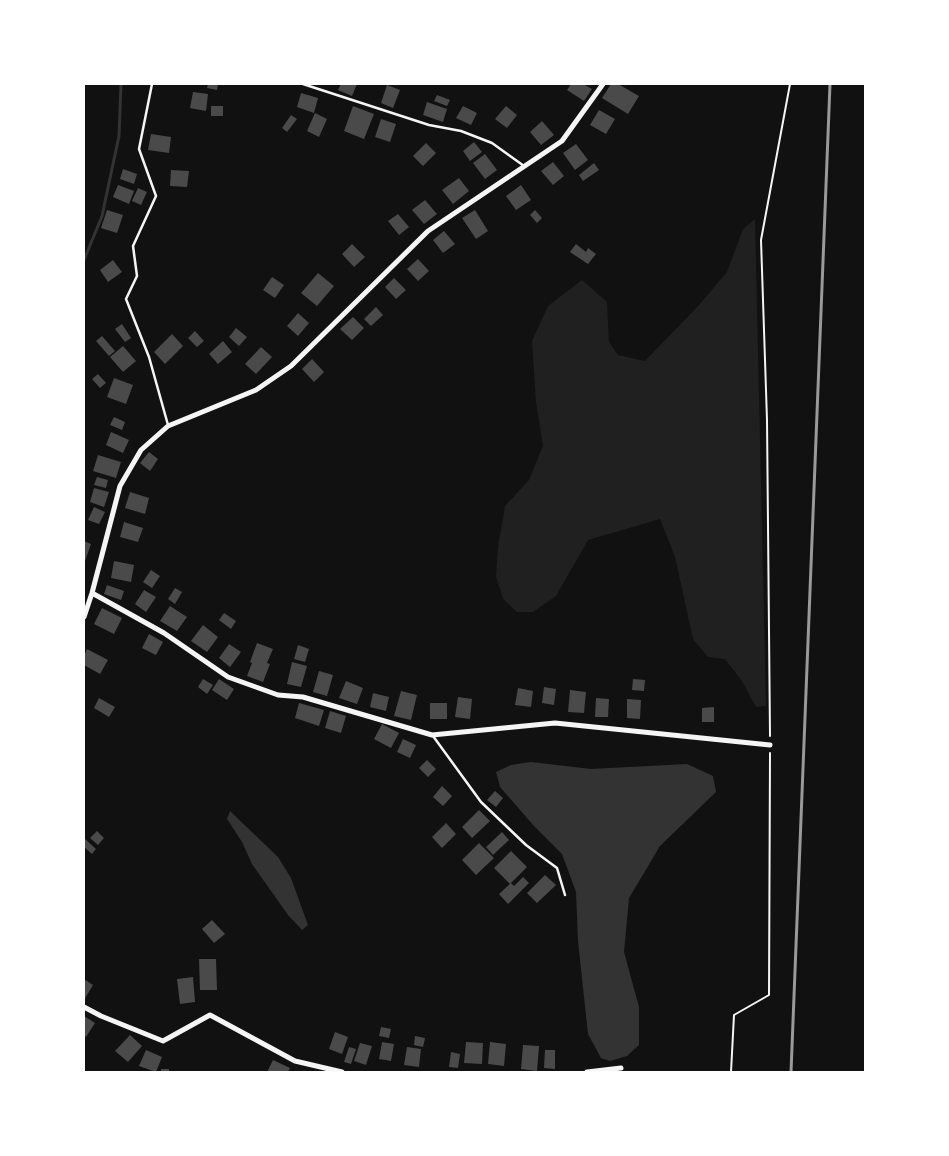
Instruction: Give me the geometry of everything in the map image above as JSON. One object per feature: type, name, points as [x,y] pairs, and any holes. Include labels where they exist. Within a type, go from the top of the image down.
[{"type":"street","points":[[84,617],[120,486],[141,450],[168,426],[256,390],[291,366],[428,231],[562,141],[603,84]]},
{"type":"street","points":[[92,593],[164,633],[228,677],[278,695],[303,697],[432,735],[555,723],[770,745]]},
{"type":"street","points":[[84,1007],[101,1016],[163,1041],[210,1015],[295,1061],[342,1072]]},
{"type":"street","points":[[587,1072],[620,1068]]},
{"type":"lane","points":[[152,84],[139,149],[156,196],[132,246],[138,276],[126,299],[149,357],[168,426]]},
{"type":"lane","points":[[303,84],[429,125],[461,131],[492,143],[524,166]]},
{"type":"lane","points":[[432,735],[481,802],[526,845],[557,868],[565,895]]},
{"type":"path","points":[[731,1072],[734,1015],[769,995],[770,745],[767,420],[761,240],[790,84]]},
{"type":"shaded area","points":[[755,219],[766,706],[756,707],[742,681],[725,659],[708,657],[693,639],[675,557],[660,519],[588,540],[556,596],[533,612],[517,612],[503,599],[496,576],[498,547],[505,506],[529,480],[543,446],[536,402],[532,341],[548,306],[582,280],[607,302],[609,342],[618,355],[645,361],[699,305],[727,272],[743,229]]},
{"type":"shaded area","points":[[531,762],[591,769],[687,764],[713,776],[716,792],[660,846],[629,898],[624,952],[639,1007],[639,1045],[627,1056],[610,1061],[601,1058],[588,1034],[578,941],[576,892],[562,854],[534,826],[500,787],[496,772],[511,765]]},
{"type":"shaded area","points":[[230,811],[278,857],[291,878],[308,925],[302,930],[288,915],[252,864],[242,842],[227,819]]},
{"type":"building","points":[[208,84],[218,84],[217,90],[207,88]]},
{"type":"building","points":[[341,84],[357,84],[352,96],[338,90]]},
{"type":"building","points":[[571,84],[583,84],[592,89],[584,101],[567,90]]},
{"type":"building","points":[[611,84],[618,84],[639,96],[628,114],[602,98]]},
{"type":"building","points":[[387,85],[400,90],[393,108],[381,103]]},
{"type":"building","points":[[193,92],[208,94],[206,111],[190,108]]},
{"type":"building","points":[[301,93],[318,98],[314,113],[297,107]]},
{"type":"building","points":[[437,95],[450,100],[447,106],[434,101]]},
{"type":"building","points":[[427,102],[447,109],[443,122],[423,115]]},
{"type":"building","points":[[211,106],[223,106],[223,116],[211,116]]},
{"type":"building","points":[[353,106],[374,114],[364,139],[344,131]]},
{"type":"building","points":[[463,106],[477,113],[471,125],[456,118]]},
{"type":"building","points":[[506,106],[517,115],[507,128],[495,119]]},
{"type":"building","points":[[599,110],[615,119],[606,134],[590,125]]},
{"type":"building","points":[[315,113],[327,119],[319,137],[307,131]]},
{"type":"building","points":[[291,115],[297,119],[287,132],[282,128]]},
{"type":"building","points":[[381,119],[396,124],[390,142],[375,137]]},
{"type":"building","points":[[542,121],[554,135],[541,145],[530,132]]},
{"type":"building","points":[[151,134],[171,137],[169,153],[148,150]]},
{"type":"building","points":[[474,142],[482,152],[470,161],[463,151]]},
{"type":"building","points":[[426,143],[436,153],[423,166],[413,156]]},
{"type":"building","points":[[576,144],[588,160],[575,170],[563,153]]},
{"type":"building","points":[[485,154],[497,170],[485,179],[473,163]]},
{"type":"building","points":[[553,162],[564,176],[553,185],[541,171]]},
{"type":"building","points":[[594,163],[599,170],[583,181],[579,175]]},
{"type":"building","points":[[123,169],[137,174],[134,184],[120,179]]},
{"type":"building","points":[[171,170],[189,171],[187,187],[170,186]]},
{"type":"building","points":[[459,178],[469,191],[453,204],[442,190]]},
{"type":"building","points":[[118,185],[134,191],[129,204],[113,197]]},
{"type":"building","points":[[521,185],[531,200],[516,210],[506,196]]},
{"type":"building","points":[[138,188],[147,192],[141,205],[132,201]]},
{"type":"building","points":[[425,200],[437,214],[424,224],[412,210]]},
{"type":"building","points":[[107,210],[123,215],[117,233],[101,228]]},
{"type":"building","points":[[475,210],[488,231],[476,239],[462,218]]},
{"type":"building","points":[[535,210],[542,218],[537,223],[530,215]]},
{"type":"building","points":[[398,214],[409,227],[399,235],[388,221]]},
{"type":"building","points":[[444,231],[455,244],[443,253],[433,240]]},
{"type":"building","points":[[352,244],[365,257],[354,267],[342,254]]},
{"type":"building","points":[[576,244],[586,252],[588,248],[596,254],[588,264],[570,252]]},
{"type":"building","points":[[418,259],[429,271],[418,281],[407,269]]},
{"type":"building","points":[[113,260],[122,272],[108,282],[100,270]]},
{"type":"building","points":[[318,273],[334,286],[317,306],[301,293]]},
{"type":"building","points":[[272,277],[284,285],[275,298],[263,290]]},
{"type":"building","points":[[394,278],[406,290],[396,299],[385,287]]},
{"type":"building","points":[[376,307],[383,315],[371,326],[364,319]]},
{"type":"building","points":[[298,313],[309,323],[298,336],[287,326]]},
{"type":"building","points":[[353,317],[364,328],[352,340],[340,329]]},
{"type":"building","points":[[122,324],[131,338],[125,342],[115,329]]},
{"type":"building","points":[[236,328],[247,337],[239,346],[229,337]]},
{"type":"building","points":[[195,331],[204,341],[197,347],[188,338]]},
{"type":"building","points":[[172,334],[183,346],[165,364],[154,352]]},
{"type":"building","points":[[102,336],[115,351],[109,356],[96,341]]},
{"type":"building","points":[[223,341],[232,352],[218,364],[209,354]]},
{"type":"building","points":[[123,346],[136,361],[123,372],[110,357]]},
{"type":"building","points":[[261,347],[272,357],[256,374],[245,364]]},
{"type":"building","points":[[312,359],[324,372],[314,382],[302,369]]},
{"type":"building","points":[[98,374],[106,383],[100,388],[92,379]]},
{"type":"building","points":[[114,378],[133,385],[126,404],[107,397]]},
{"type":"building","points":[[114,417],[125,422],[122,430],[110,425]]},
{"type":"building","points":[[111,432],[129,440],[123,453],[106,445]]},
{"type":"building","points":[[149,452],[158,459],[150,471],[140,463]]},
{"type":"building","points":[[98,455],[121,462],[116,478],[93,471]]},
{"type":"building","points":[[97,477],[108,480],[106,488],[94,485]]},
{"type":"building","points":[[94,488],[109,492],[104,507],[90,502]]},
{"type":"building","points":[[130,492],[149,498],[145,514],[125,508]]},
{"type":"building","points":[[94,507],[105,512],[99,524],[88,520]]},
{"type":"building","points":[[124,522],[143,528],[138,542],[120,537]]},
{"type":"building","points":[[84,541],[91,544],[84,564]]},
{"type":"building","points":[[114,561],[134,565],[131,582],[111,578]]},
{"type":"building","points":[[151,570],[160,576],[152,588],[143,582]]},
{"type":"building","points":[[107,585],[124,591],[121,600],[104,594]]},
{"type":"building","points":[[175,588],[182,592],[175,604],[168,599]]},
{"type":"building","points":[[144,590],[156,597],[146,612],[135,604]]},
{"type":"building","points":[[170,606],[187,617],[177,631],[160,621]]},
{"type":"building","points":[[102,608],[122,618],[114,634],[94,624]]},
{"type":"building","points":[[224,613],[236,621],[231,629],[219,620]]},
{"type":"building","points":[[203,625],[218,637],[207,652],[191,641]]},
{"type":"building","points":[[149,634],[163,642],[156,655],[142,648]]},
{"type":"building","points":[[257,643],[273,649],[267,663],[270,664],[263,682],[247,676]]},
{"type":"building","points":[[229,644],[241,652],[230,667],[219,658]]},
{"type":"building","points":[[298,645],[309,649],[305,662],[294,659]]},
{"type":"building","points":[[87,649],[108,660],[100,674],[84,665],[84,656]]},
{"type":"building","points":[[292,662],[307,666],[301,687],[287,684]]},
{"type":"building","points":[[319,671],[333,675],[327,696],[313,692]]},
{"type":"building","points":[[203,679],[213,685],[207,694],[198,687]]},
{"type":"building","points":[[219,679],[234,689],[227,700],[212,690]]},
{"type":"building","points":[[633,679],[645,680],[644,691],[632,690]]},
{"type":"building","points":[[346,681],[363,688],[357,704],[339,698]]},
{"type":"building","points":[[544,687],[556,689],[554,705],[542,703]]},
{"type":"building","points":[[518,688],[533,691],[531,707],[515,705]]},
{"type":"building","points":[[570,690],[586,692],[584,713],[568,712]]},
{"type":"building","points":[[401,691],[417,695],[411,720],[394,716]]},
{"type":"building","points":[[373,693],[389,697],[386,711],[370,707]]},
{"type":"building","points":[[458,697],[472,699],[470,719],[455,717]]},
{"type":"building","points":[[99,698],[115,707],[109,717],[94,708]]},
{"type":"building","points":[[596,698],[609,699],[608,717],[595,717]]},
{"type":"building","points":[[627,699],[641,700],[640,719],[627,718]]},
{"type":"building","points":[[299,703],[324,710],[319,726],[295,718]]},
{"type":"building","points":[[430,703],[447,703],[447,719],[430,719]]},
{"type":"building","points":[[714,707],[714,722],[702,722],[702,708]]},
{"type":"building","points":[[330,711],[346,716],[341,733],[325,728]]},
{"type":"building","points":[[382,724],[399,733],[391,748],[374,739]]},
{"type":"building","points":[[403,739],[416,745],[410,758],[397,752]]},
{"type":"building","points":[[427,760],[436,769],[428,777],[419,768]]},
{"type":"building","points":[[442,786],[452,796],[443,806],[433,797]]},
{"type":"building","points":[[495,791],[503,798],[496,807],[487,800]]},
{"type":"building","points":[[479,810],[490,821],[472,838],[462,827]]},
{"type":"building","points":[[446,823],[456,834],[442,848],[432,837]]},
{"type":"building","points":[[97,831],[104,838],[98,845],[90,838]]},
{"type":"building","points":[[502,832],[509,840],[493,855],[486,847]]},
{"type":"building","points":[[84,838],[96,849],[92,854],[84,847]]},
{"type":"building","points":[[479,843],[494,858],[476,875],[462,860]]},
{"type":"building","points":[[511,851],[527,867],[510,884],[494,868]]},
{"type":"building","points":[[545,875],[556,885],[537,903],[527,893]]},
{"type":"building","points":[[523,877],[529,883],[508,904],[499,894],[511,883],[514,886]]},
{"type":"building","points":[[212,920],[225,934],[214,943],[202,929]]},
{"type":"building","points":[[199,959],[216,959],[217,990],[200,990]]},
{"type":"building","points":[[193,977],[195,1002],[180,1004],[177,979]]},
{"type":"building","points":[[84,979],[93,985],[84,1000]]},
{"type":"building","points":[[84,1016],[95,1023],[86,1037],[84,1035]]},
{"type":"building","points":[[381,1027],[391,1029],[389,1038],[379,1036]]},
{"type":"building","points":[[335,1032],[348,1037],[342,1054],[329,1049]]},
{"type":"building","points":[[130,1035],[142,1046],[128,1062],[115,1051]]},
{"type":"building","points":[[415,1036],[425,1038],[423,1047],[414,1045]]},
{"type":"building","points":[[382,1042],[394,1044],[391,1061],[379,1059]]},
{"type":"building","points":[[466,1042],[483,1043],[482,1064],[464,1063]]},
{"type":"building","points":[[490,1042],[506,1044],[504,1066],[488,1064]]},
{"type":"building","points":[[360,1043],[372,1046],[366,1065],[354,1061]]},
{"type":"building","points":[[523,1045],[539,1046],[537,1071],[521,1069]]},
{"type":"building","points":[[349,1047],[356,1049],[351,1064],[344,1062]]},
{"type":"building","points":[[407,1047],[421,1049],[419,1067],[404,1065]]},
{"type":"building","points":[[146,1050],[162,1057],[156,1072],[139,1066]]},
{"type":"building","points":[[545,1050],[555,1050],[555,1069],[544,1068]]},
{"type":"building","points":[[451,1052],[460,1054],[458,1068],[449,1067]]},
{"type":"building","points":[[273,1060],[290,1068],[288,1072],[267,1072]]},
{"type":"building","points":[[161,1069],[169,1069],[169,1072],[161,1072]]},
{"type":"waterway","points":[[84,260],[102,216],[119,136],[121,84]]},
{"type":"railway","points":[[791,1072],[830,84]]}]
